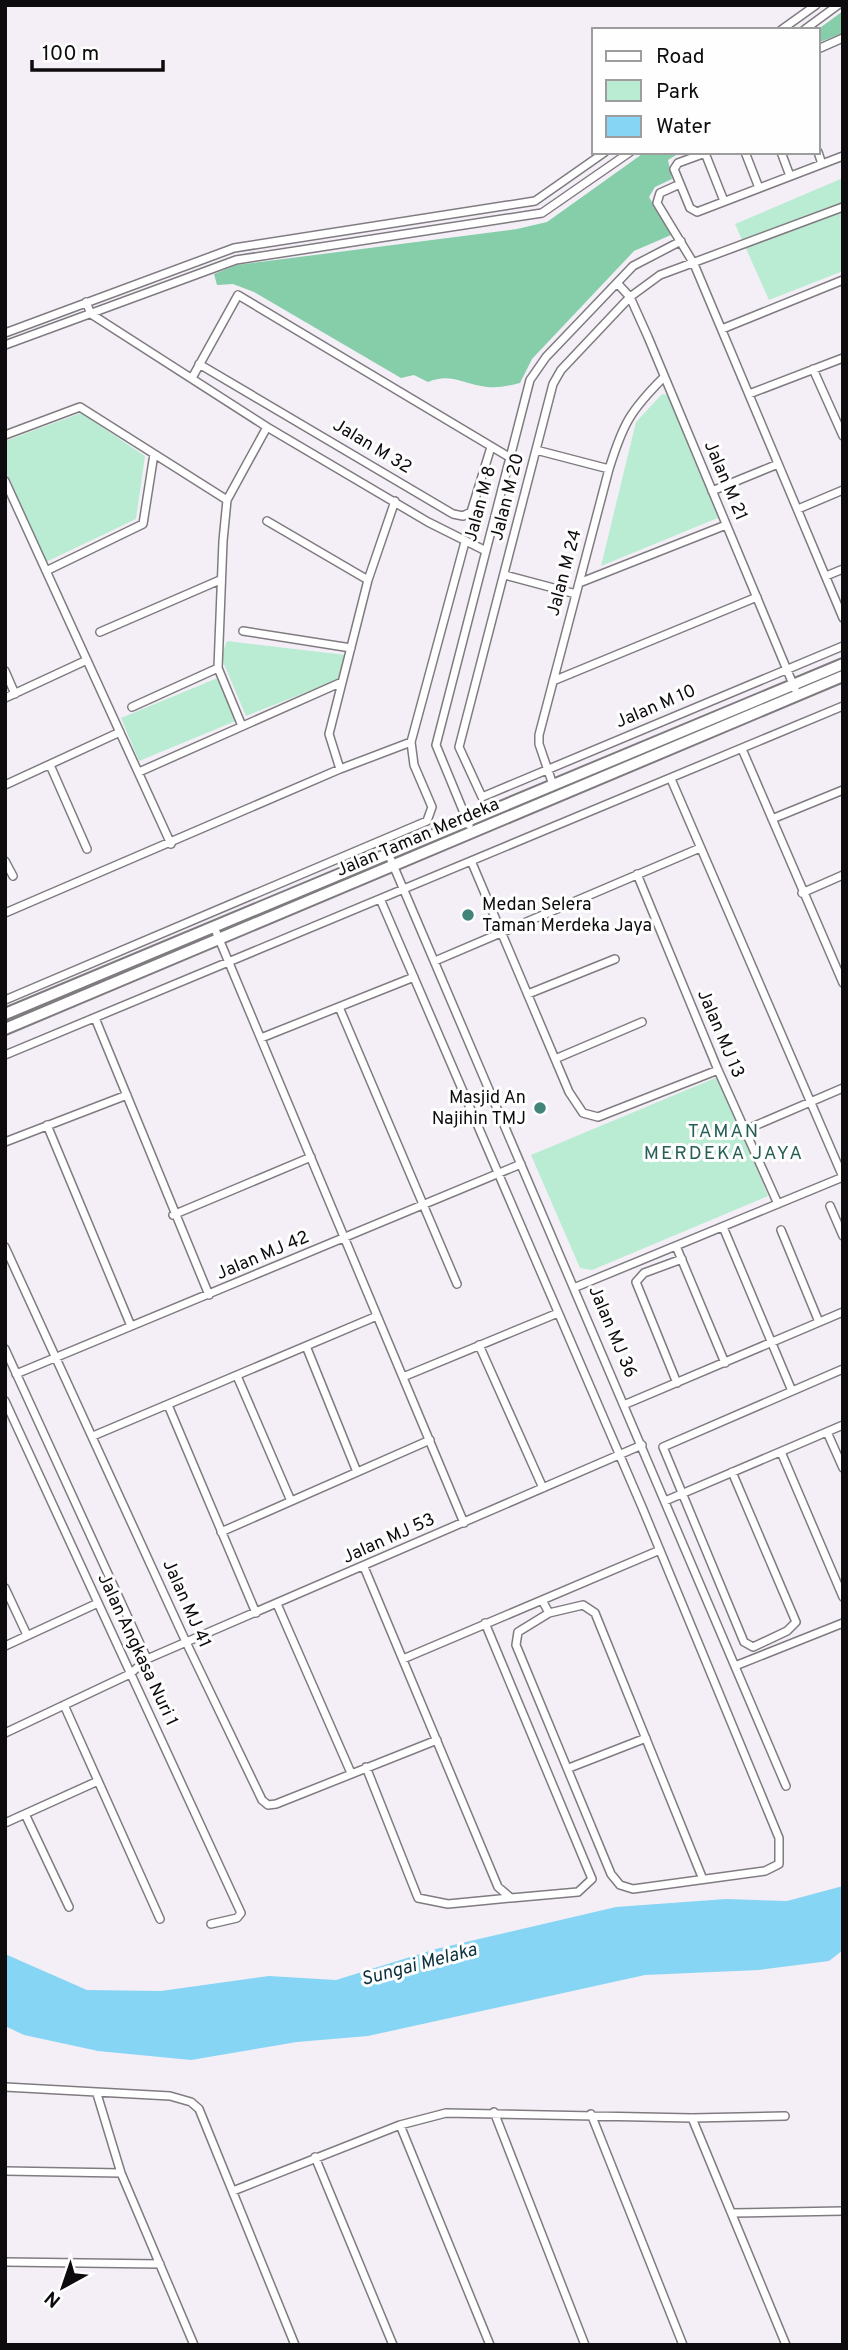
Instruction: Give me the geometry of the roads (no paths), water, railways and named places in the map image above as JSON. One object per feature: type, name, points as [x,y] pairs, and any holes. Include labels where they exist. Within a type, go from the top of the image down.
[{"type":"main road","name":"Jalan Taman Merdeka","points":[[5,1029],[472,834],[796,690],[843,664]]},
{"type":"main road","name":"Jalan Taman Merdeka","points":[[5,1014],[467,819],[796,690],[843,676]]},
{"type":"street","points":[[784,28],[816,5]]},
{"type":"street","points":[[807,28],[838,5]]},
{"type":"street","points":[[820,48],[843,38]]},
{"type":"street","points":[[5,333],[234,248],[535,201],[602,154]]},
{"type":"street","points":[[5,345],[236,260],[542,214],[627,154]]},
{"type":"street","points":[[704,154],[675,166],[680,184],[693,210],[843,156]]},
{"type":"street","points":[[706,154],[724,201]]},
{"type":"street","points":[[746,154],[759,188]]},
{"type":"street","points":[[782,154],[790,176]]},
{"type":"street","points":[[819,154],[822,164]]},
{"type":"street","points":[[680,184],[660,193],[656,199],[694,264],[843,618]]},
{"type":"street","name":"Jalan M 20","points":[[482,797],[459,747],[556,377],[630,298],[660,275],[843,207]]},
{"type":"street","name":"Jalan M 8","points":[[472,834],[436,745],[530,380],[537,369],[617,283],[645,259],[681,241]]},
{"type":"street","points":[[722,329],[843,280]]},
{"type":"street","name":"Jalan M 21","points":[[617,283],[630,298],[796,690]]},
{"type":"street","points":[[192,378],[238,295],[509,457]]},
{"type":"street","points":[[86,302],[91,314],[267,426],[465,542],[485,550]]},
{"type":"street","points":[[749,394],[843,358]]},
{"type":"street","name":"Jalan M 32","points":[[199,364],[453,514],[463,516],[471,512],[491,447]]},
{"type":"street","points":[[813,369],[843,436]]},
{"type":"street","name":"Jalan M 24","points":[[548,771],[538,744],[621,430],[630,413],[664,377]]},
{"type":"street","points":[[5,436],[80,407],[227,500]]},
{"type":"street","points":[[242,726],[218,668],[220,580],[227,500],[267,426]]},
{"type":"street","points":[[536,450],[610,469]]},
{"type":"street","points":[[46,571],[143,524],[154,454]]},
{"type":"street","points":[[712,491],[778,464]]},
{"type":"street","points":[[5,481],[172,844]]},
{"type":"street","points":[[798,509],[843,490]]},
{"type":"street","points":[[340,769],[329,734],[368,580],[395,502]]},
{"type":"street","points":[[267,521],[368,580]]},
{"type":"street","points":[[579,583],[726,525]]},
{"type":"street","points":[[5,1000],[427,821],[432,807],[414,765],[411,742],[465,542]]},
{"type":"street","points":[[825,576],[843,569]]},
{"type":"street","points":[[505,575],[576,594]]},
{"type":"street","points":[[100,632],[220,580]]},
{"type":"street","points":[[553,681],[757,597]]},
{"type":"street","points":[[243,631],[351,648]]},
{"type":"street","name":"Jalan M 10","points":[[482,797],[843,646]]},
{"type":"street","points":[[5,698],[87,660]]},
{"type":"street","points":[[132,707],[218,668]]},
{"type":"street","points":[[5,671],[15,694]]},
{"type":"street","points":[[139,772],[342,682]]},
{"type":"street","points":[[5,1055],[381,901],[843,706]]},
{"type":"street","points":[[5,785],[120,732]]},
{"type":"street","points":[[5,913],[172,844],[340,769],[411,742]]},
{"type":"street","points":[[742,749],[843,984]]},
{"type":"street","points":[[50,765],[87,849]]},
{"type":"street","points":[[548,771],[553,785]]},
{"type":"street","points":[[576,1287],[843,1177],[671,779]]},
{"type":"street","points":[[772,819],[843,790]]},
{"type":"street","points":[[435,961],[700,848]]},
{"type":"street","name":"Jalan MJ 36","points":[[388,853],[576,1287],[786,1786]]},
{"type":"street","points":[[5,861],[13,876]]},
{"type":"street","points":[[472,863],[555,1059],[577,1107],[583,1113],[598,1117],[718,1070]]},
{"type":"street","name":"Jalan MJ 13","points":[[637,874],[718,1070],[778,1204]]},
{"type":"street","points":[[802,893],[843,876]]},
{"type":"street","points":[[381,901],[660,1550],[779,1838],[779,1864],[765,1871],[702,1877],[633,1889],[620,1885],[611,1874],[516,1645],[518,1632],[549,1613],[583,1605],[595,1613],[702,1877]]},
{"type":"street","points":[[214,927],[464,1523]]},
{"type":"street","points":[[528,994],[615,959]]},
{"type":"street","points":[[261,1038],[414,977]]},
{"type":"street","points":[[339,1007],[457,1284]]},
{"type":"street","points":[[95,1018],[158,1167],[173,1214],[209,1295]]},
{"type":"street","points":[[555,1059],[642,1022]]},
{"type":"street","points":[[746,1130],[843,1088]]},
{"type":"street","points":[[5,1143],[127,1095]]},
{"type":"street","points":[[47,1125],[131,1326]]},
{"type":"street","points":[[173,1214],[311,1157]]},
{"type":"street","name":"Jalan MJ 42","points":[[16,1374],[521,1164]]},
{"type":"street","points":[[830,1206],[843,1236]]},
{"type":"street","points":[[723,1227],[792,1391]]},
{"type":"street","points":[[781,1230],[819,1322]]},
{"type":"street","points":[[676,1246],[725,1363]]},
{"type":"street","name":"Jalan MJ 41","points":[[5,1247],[186,1642],[266,1804],[276,1804],[437,1740]]},
{"type":"street","points":[[677,1383],[636,1282],[644,1273],[682,1259]]},
{"type":"street","points":[[625,1404],[843,1312]]},
{"type":"street","points":[[403,1377],[558,1313]]},
{"type":"street","points":[[93,1436],[377,1316]]},
{"type":"street","points":[[479,1345],[543,1488]]},
{"type":"street","points":[[306,1346],[357,1472]]},
{"type":"street","points":[[6,1355],[147,1659]]},
{"type":"street","points":[[732,1472],[796,1622],[788,1631],[752,1647],[744,1642],[663,1447],[843,1370]]},
{"type":"street","points":[[237,1376],[290,1501]]},
{"type":"street","name":"Jalan Angkasa Nuri 1","points":[[5,1401],[241,1913],[237,1918],[211,1924]]},
{"type":"street","points":[[169,1405],[256,1613]]},
{"type":"street","points":[[665,1501],[843,1425]]},
{"type":"street","points":[[827,1432],[843,1468]]},
{"type":"street","points":[[221,1532],[430,1440]]},
{"type":"street","name":"Jalan MJ 53","points":[[5,1733],[130,1674],[147,1659],[642,1445]]},
{"type":"street","points":[[781,1452],[843,1597]]},
{"type":"street","points":[[404,1659],[660,1550]]},
{"type":"street","points":[[364,1567],[498,1887],[511,1898]]},
{"type":"street","points":[[5,1588],[27,1636]]},
{"type":"street","points":[[542,1600],[549,1613]]},
{"type":"street","points":[[5,1646],[98,1603]]},
{"type":"street","points":[[277,1604],[351,1773]]},
{"type":"street","points":[[366,1768],[418,1898],[448,1903],[578,1892],[592,1879],[485,1623]]},
{"type":"street","points":[[735,1666],[843,1623]]},
{"type":"street","points":[[64,1705],[160,1919]]},
{"type":"street","points":[[569,1768],[646,1738]]},
{"type":"street","points":[[5,1823],[98,1781]]},
{"type":"street","points":[[25,1814],[69,1907]]},
{"type":"street","points":[[5,2087],[170,2096],[191,2102],[199,2109],[295,2345]]},
{"type":"street","points":[[97,2094],[121,2173],[194,2345]]},
{"type":"street","points":[[494,2112],[584,2345]]},
{"type":"street","points":[[233,2190],[400,2125],[446,2113],[692,2118],[785,2116]]},
{"type":"street","points":[[591,2114],[683,2345]]},
{"type":"street","points":[[692,2118],[786,2345]]},
{"type":"street","points":[[400,2125],[490,2345]]},
{"type":"street","points":[[315,2157],[393,2345]]},
{"type":"street","points":[[5,2171],[121,2173]]},
{"type":"street","points":[[733,2213],[843,2211]]},
{"type":"street","points":[[5,2262],[160,2264]]},
{"type":"water","name":"Sungai Melaka","points":[[843,1886],[843,1950],[829,1961],[759,1970],[645,1975],[368,2036],[297,2042],[191,2060],[98,2051],[24,2035],[5,2026],[5,1954],[87,1990],[161,1991],[269,1976],[336,1980],[436,1949],[616,1907],[726,1899],[787,1901]]},
{"type":"place","name":"Medan Selera Taman Merdeka Jaya","points":[[468,915]]},
{"type":"place","name":"Masjid An Najihin TMJ","points":[[540,1108]]},
{"type":"district","name":"TAMAN MERDEKA JAYA","points":[[724,1143]]}]
